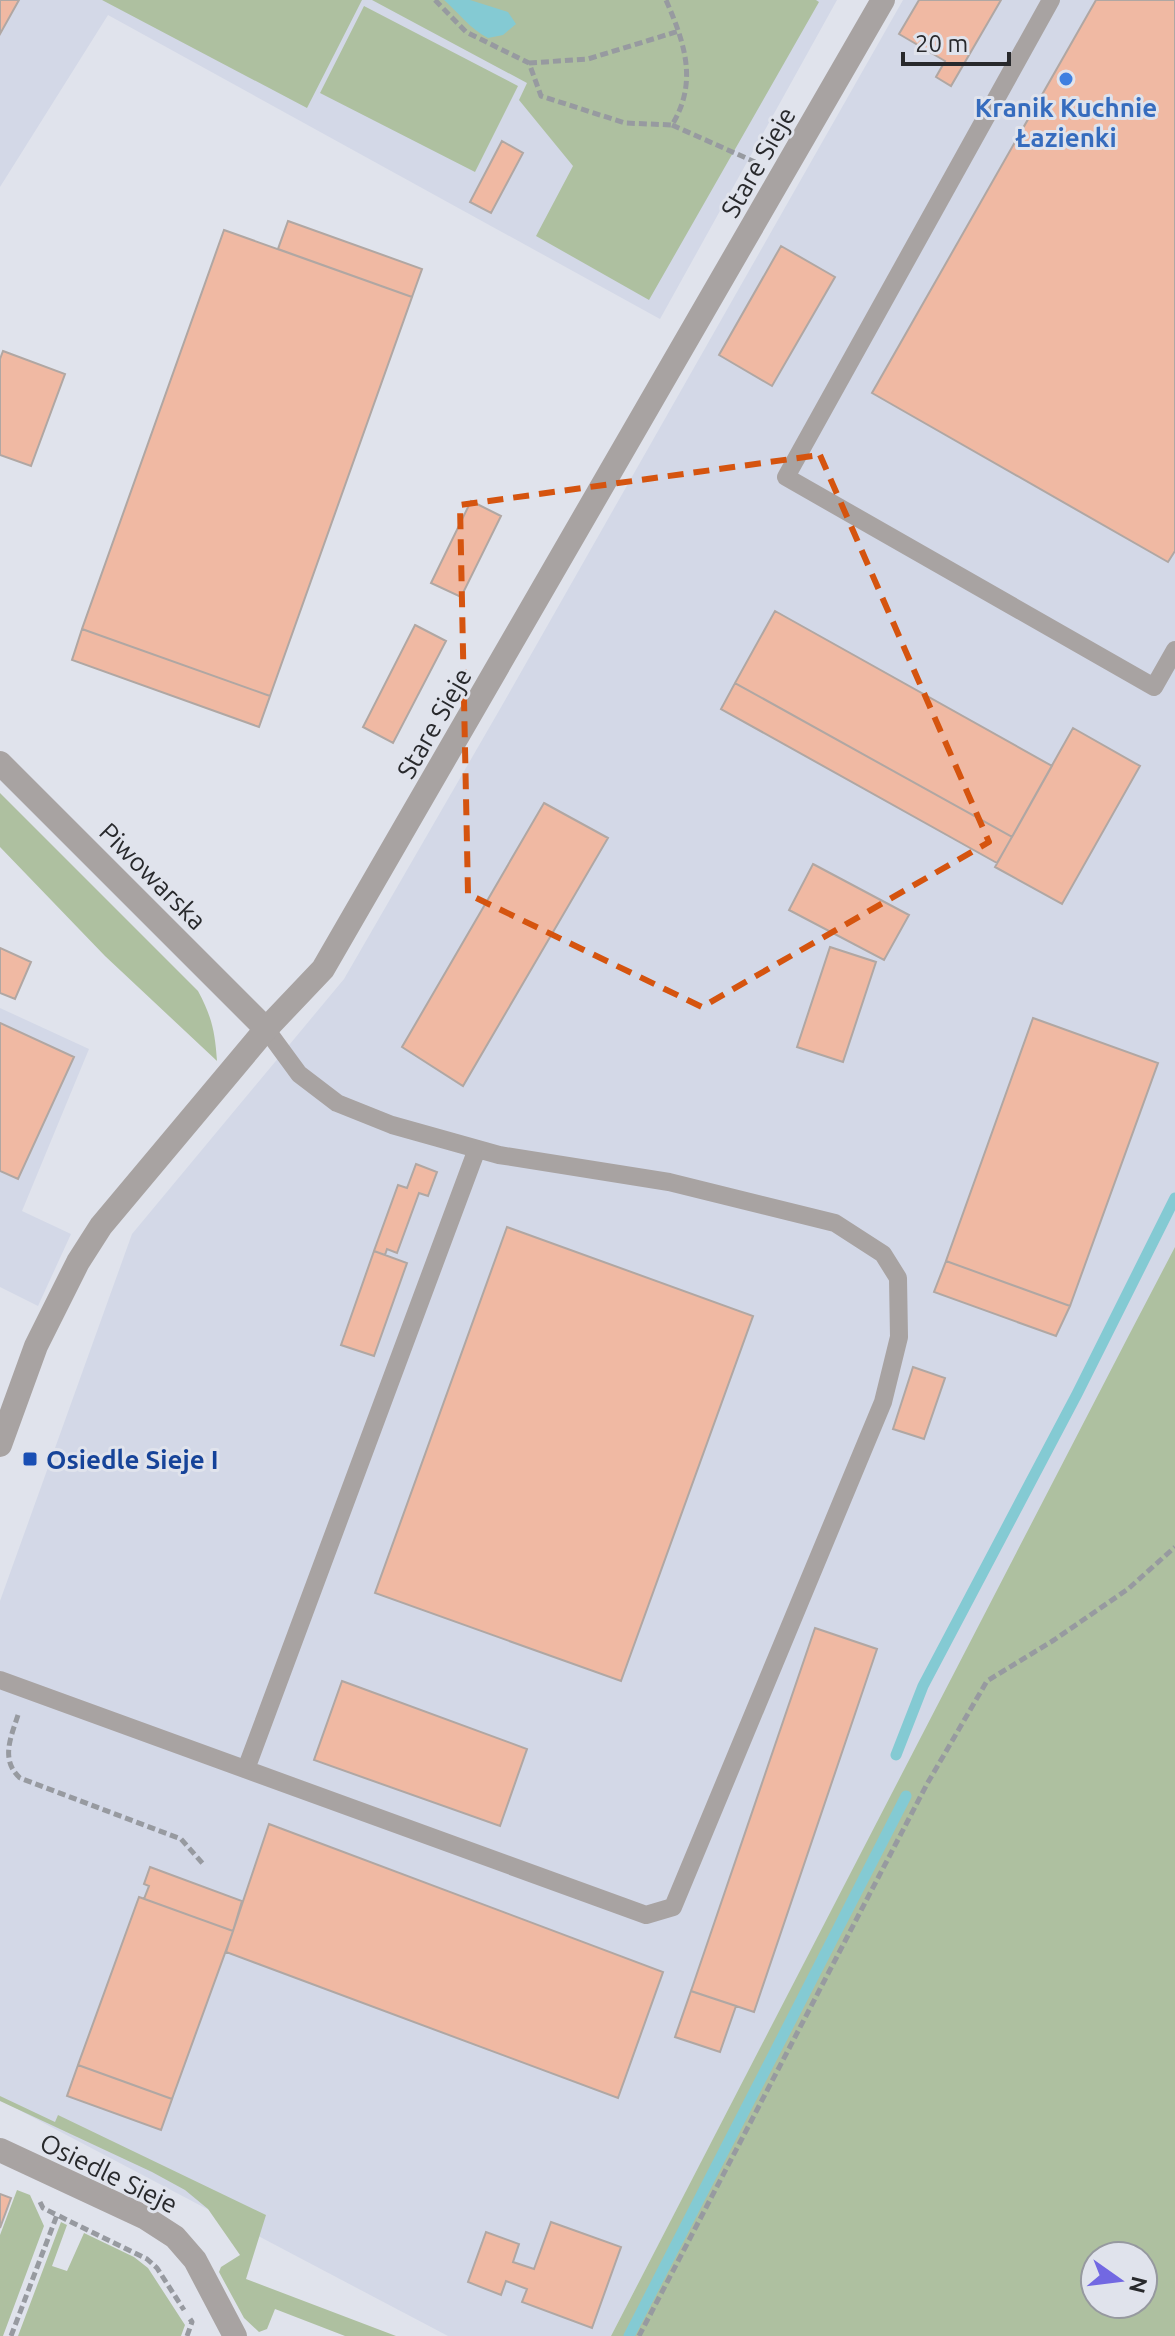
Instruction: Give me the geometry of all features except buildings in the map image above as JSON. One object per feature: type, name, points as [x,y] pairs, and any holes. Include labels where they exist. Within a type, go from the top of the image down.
[{"type":"street","name":"Stare Sieje","points":[[0,1445],[36,1346],[78,1262],[101,1226],[266,1029],[323,969],[883,0]]},
{"type":"street","name":"Piwowarska","points":[[0,763],[266,1029]]},
{"type":"street","name":"Osiedle Sieje","points":[[0,2150],[144,2217],[175,2237],[195,2260],[235,2336]]},
{"type":"lane","points":[[1051,0],[786,477],[1154,687],[1175,650]]},
{"type":"lane","points":[[0,1680],[646,1915],[673,1907],[883,1402],[899,1337],[898,1278],[883,1254],[835,1223],[669,1182],[499,1155],[392,1125],[337,1103],[299,1074],[266,1029]]},
{"type":"lane","points":[[246,1769],[477,1149]]},
{"type":"path","points":[[435,0],[466,32],[529,63],[588,59],[679,31]]},
{"type":"path","points":[[666,0],[687,62],[684,106],[672,125]]},
{"type":"path","points":[[529,63],[541,96],[625,123],[672,125],[782,176]]},
{"type":"path","points":[[639,2336],[927,1784],[987,1681],[1128,1589],[1175,1547]]},
{"type":"path","points":[[26,1690],[7,1749],[15,1774],[39,1787],[181,1839],[204,1865]]},
{"type":"path","points":[[11,2336],[57,2215],[137,2253],[157,2268],[192,2322],[187,2336]]},
{"type":"highlighted area","points":[[820,455],[989,842],[702,1007],[468,894],[460,505]]},
{"type":"shaded area","points":[[0,0],[837,0],[660,319],[108,15],[0,187]]},
{"type":"shaded area","points":[[903,0],[1175,0],[1175,1249],[611,2336],[448,2336],[0,2100],[0,1601],[132,1234],[344,979]]},
{"type":"shaded area","points":[[0,1008],[89,1049],[22,1211],[71,1234],[38,1306],[0,1287]]},
{"type":"green space","points":[[102,0],[362,0],[307,108]]},
{"type":"green space","points":[[372,0],[819,2],[649,300],[536,236],[573,166],[519,100],[527,83]]},
{"type":"green space","points":[[364,6],[518,86],[475,172],[320,93]]},
{"type":"green space","points":[[0,793],[198,991],[212,1025],[217,1061],[105,956],[0,847]]},
{"type":"green space","points":[[1175,1247],[1175,2336],[611,2336]]},
{"type":"green space","points":[[0,2096],[55,2122],[58,2115],[266,2215],[246,2279],[396,2336],[345,2336],[275,2309],[267,2329],[259,2332],[244,2318],[219,2272],[221,2267],[240,2255],[208,2209],[185,2190],[152,2172],[0,2101]]},
{"type":"green space","points":[[17,2190],[30,2195],[44,2226],[3,2336],[0,2336],[0,2235]]},
{"type":"green space","points":[[61,2222],[67,2225],[52,2266],[67,2271],[84,2233],[134,2257],[148,2268],[185,2325],[181,2336],[18,2336]]},
{"type":"water","points":[[444,0],[470,0],[508,12],[516,24],[503,35],[488,38]]},
{"type":"waterway","points":[[896,1755],[923,1686],[1077,1394],[1175,1198]]},
{"type":"waterway","points":[[629,2336],[906,1796]]},
{"type":"place","name":"Kranik Kuchnie Łazienki","points":[[1066,79]]},
{"type":"place","name":"Osiedle Sieje I","points":[[30,1459]]}]
